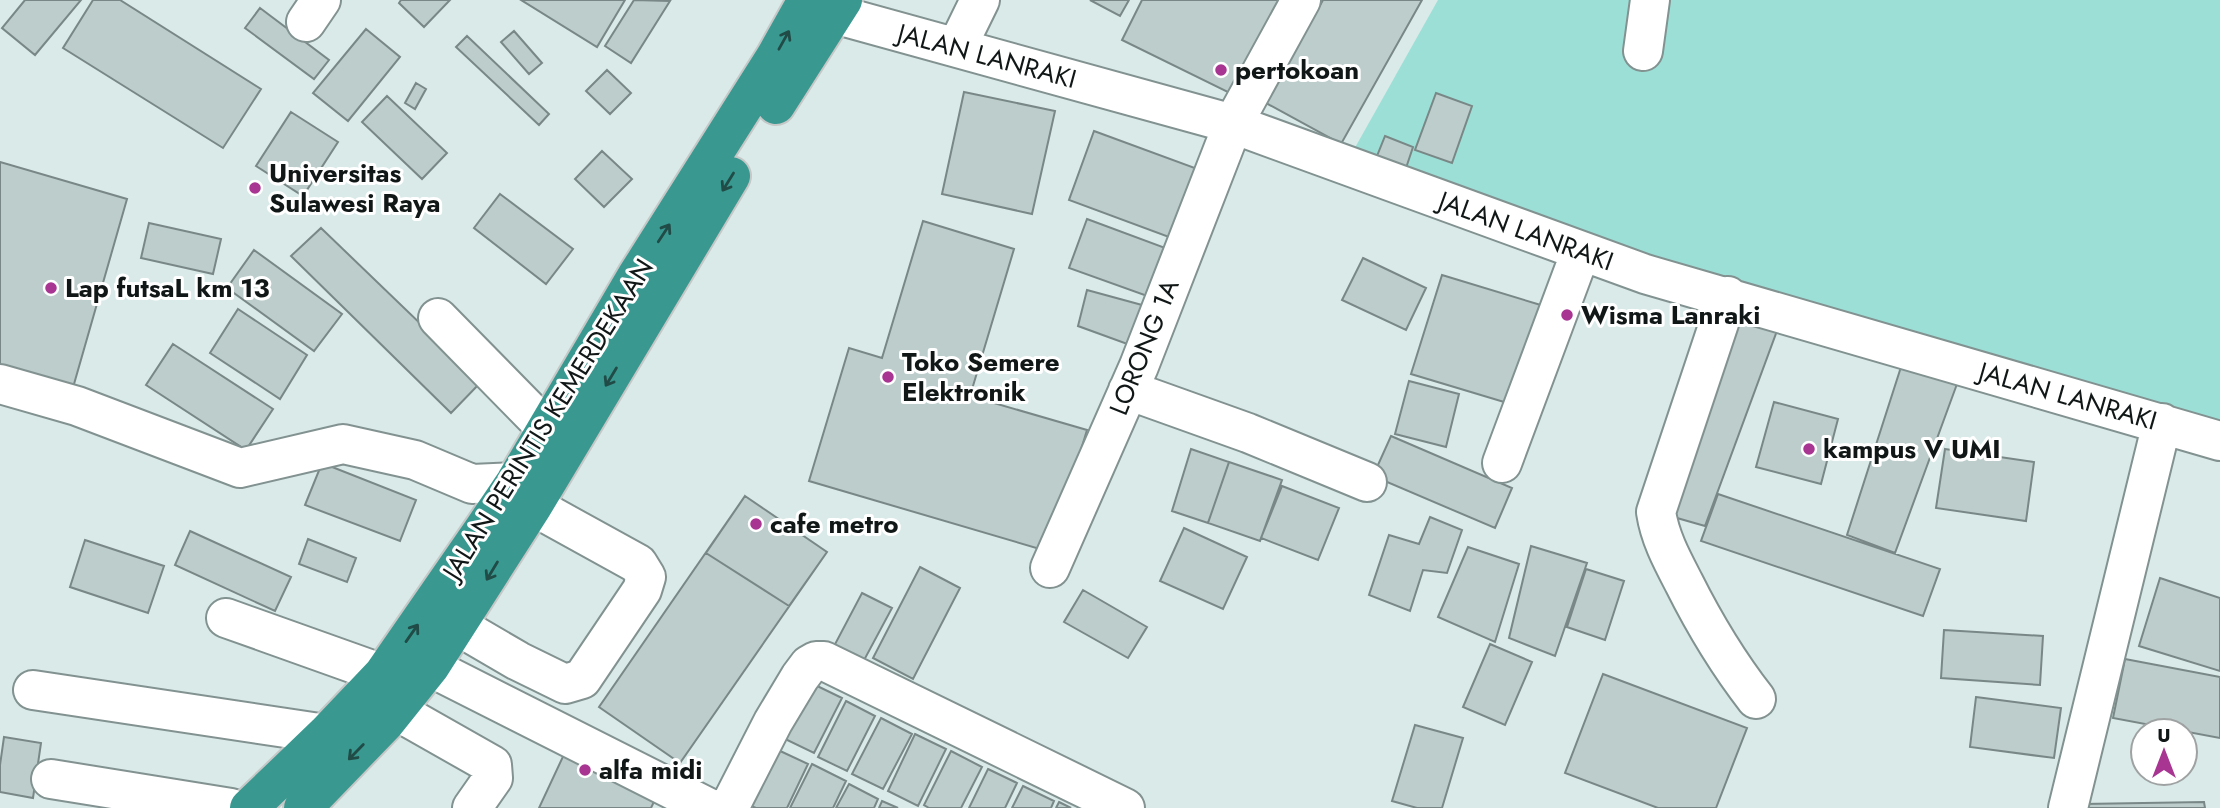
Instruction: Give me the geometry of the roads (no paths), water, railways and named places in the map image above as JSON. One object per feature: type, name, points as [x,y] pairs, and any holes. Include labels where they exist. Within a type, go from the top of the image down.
[{"type":"highway","name":"JALAN PERINTIS KEMERDEKAAN","points":[[303,808],[396,710],[458,626],[524,494],[546,428],[637,275],[775,57],[815,4]]},
{"type":"highway","name":"JALAN PERINTIS KEMERDEKAAN","points":[[249,808],[326,734],[383,674],[524,494],[678,262],[815,4]]},
{"type":"street","points":[[957,47],[980,0]]},
{"type":"street","name":"LORONG 1A","points":[[1050,568],[1128,390],[1233,124],[1301,0]]},
{"type":"street","points":[[1643,51],[1650,0]]},
{"type":"street","name":"JALAN LANRAKI","points":[[815,4],[957,47],[1233,124],[1645,274],[2220,441]]},
{"type":"street","points":[[1502,463],[1581,251]]},
{"type":"street","points":[[1728,296],[1656,512],[1666,548],[1706,627],[1736,674],[1756,699]]},
{"type":"street","points":[[438,318],[546,428]]},
{"type":"street","points":[[0,384],[77,406],[240,468],[343,444],[415,460],[472,484],[524,494],[638,564],[646,577],[642,590],[582,679],[565,684],[518,661],[458,626]]},
{"type":"street","points":[[1128,390],[1248,433],[1367,482]]},
{"type":"street","points":[[2068,808],[2162,423]]},
{"type":"street","points":[[226,618],[383,674]]},
{"type":"street","points":[[729,808],[773,722],[800,677],[809,665],[817,661],[824,661],[1125,808]]},
{"type":"street","points":[[430,667],[709,808]]},
{"type":"street","points":[[33,690],[326,734]]},
{"type":"street","points":[[396,710],[492,765],[493,778],[472,808]]},
{"type":"street","points":[[51,779],[231,808]]},
{"type":"place","name":"pertokoan","points":[[1221,70]]},
{"type":"place","name":"Universitas Sulawesi Raya","points":[[255,188]]},
{"type":"place","name":"Lap futsaL km 13","points":[[51,288]]},
{"type":"place","name":"Wisma Lanraki","points":[[1567,315]]},
{"type":"place","name":"Toko Semere Elektronik","points":[[888,377]]},
{"type":"place","name":"kampus V UMI","points":[[1809,449]]},
{"type":"place","name":"cafe metro","points":[[756,524]]},
{"type":"place","name":"alfa midi","points":[[585,770]]}]
